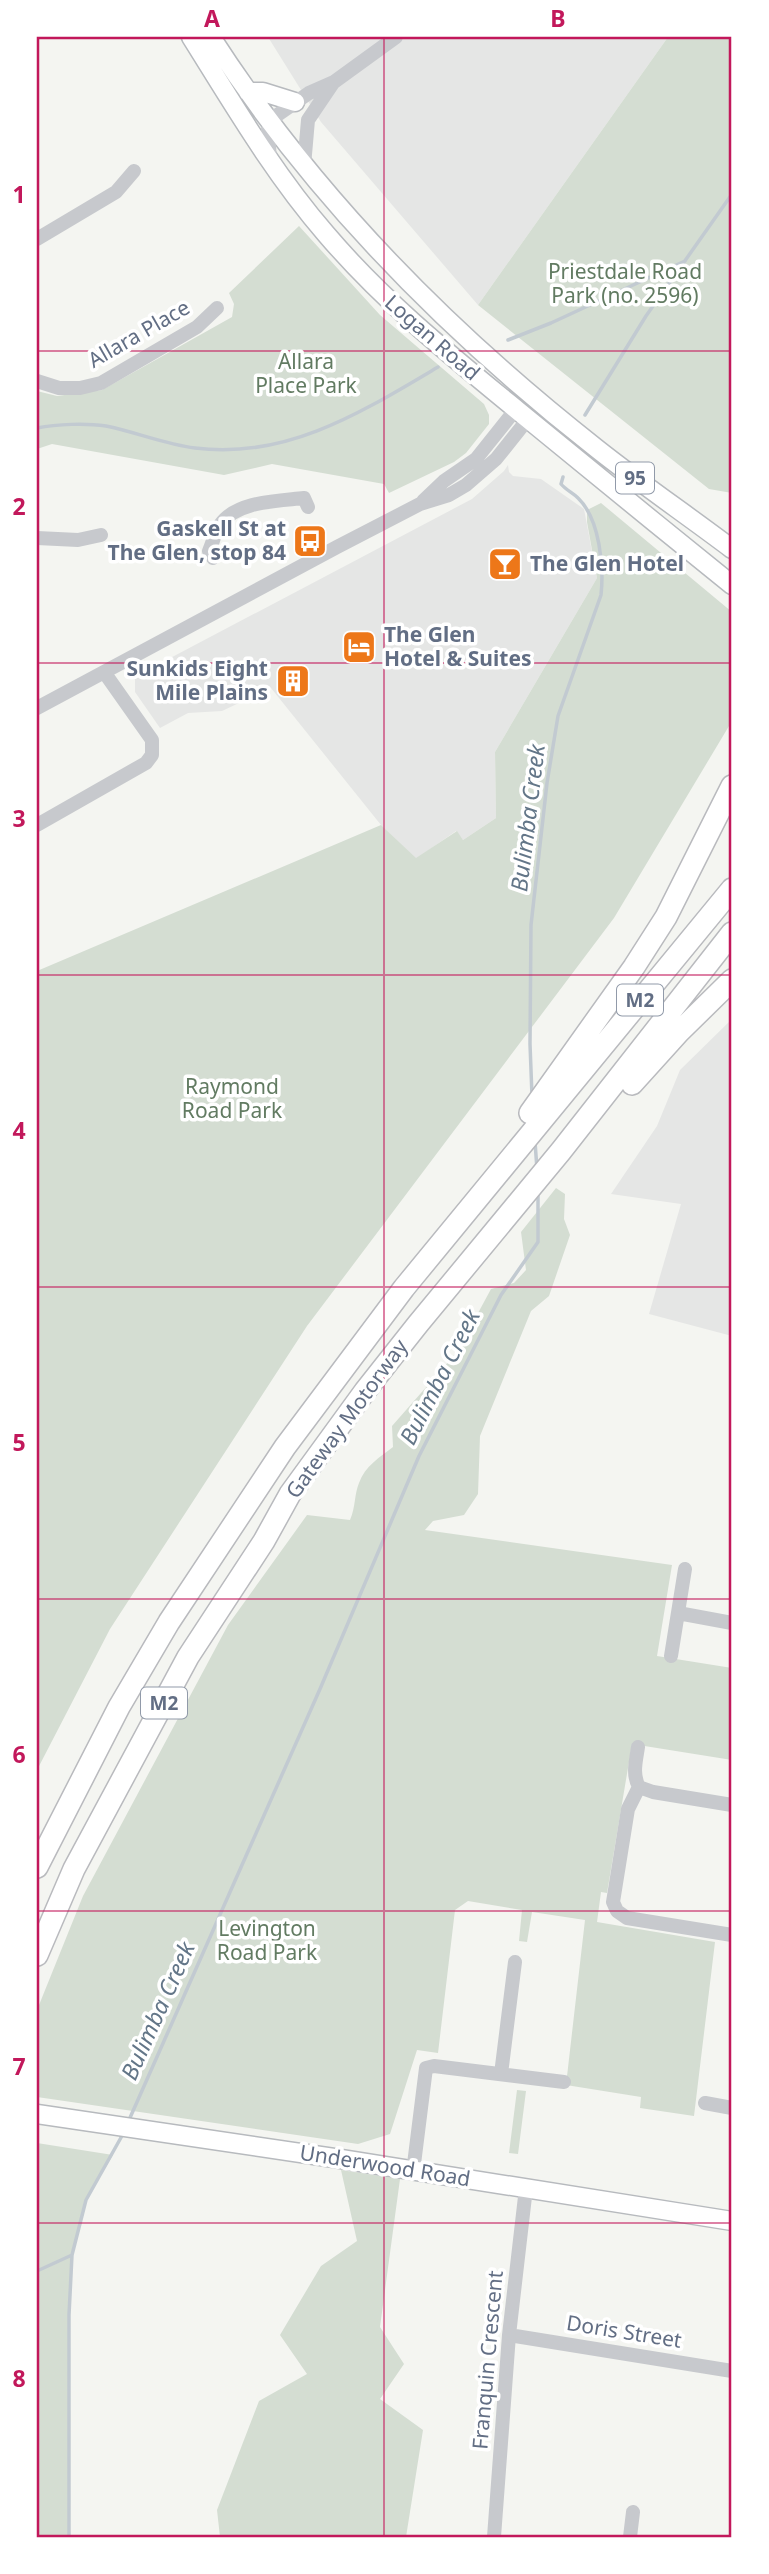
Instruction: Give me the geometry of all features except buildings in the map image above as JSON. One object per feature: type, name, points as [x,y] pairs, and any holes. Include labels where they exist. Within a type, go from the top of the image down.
[{"type":"highway","points":[[545,1103],[666,917],[732,786]]},
{"type":"highway","name":"Gateway Motorway","points":[[37,1867],[119,1707],[169,1622],[285,1447],[404,1288],[514,1152],[545,1103],[732,889]]},
{"type":"highway","name":"Gateway Motorway","points":[[37,1955],[74,1869],[188,1657],[264,1541],[290,1494],[365,1391],[512,1210],[563,1157],[732,933]]},
{"type":"highway","points":[[563,1157],[659,1053],[732,980]]},
{"type":"main road","name":"Logan Road","points":[[191,37],[270,161],[326,234],[381,294],[444,350],[732,585]]},
{"type":"main road","name":"Logan Road","points":[[211,37],[248,92],[304,166],[361,234],[418,293],[535,398],[596,448],[732,549]]},
{"type":"main road","points":[[248,92],[263,92],[295,102]]},
{"type":"main road","points":[[522,414],[535,398]]},
{"type":"main road","name":"Underwood Road","points":[[37,2114],[732,2221]]},
{"type":"street","points":[[270,161],[270,122],[278,114],[309,93],[334,82],[396,37]]},
{"type":"street","points":[[304,166],[308,120],[334,82]]},
{"type":"street","points":[[37,239],[116,192],[134,172]]},
{"type":"street","name":"Allara Place","points":[[37,381],[59,387],[80,388],[101,383],[197,327],[217,308]]},
{"type":"street","points":[[37,708],[420,504],[449,495],[476,478],[496,459],[515,436],[522,414]]},
{"type":"street","points":[[420,504],[444,481],[476,459],[522,414]]},
{"type":"street","points":[[515,436],[533,435],[552,439]]},
{"type":"street","points":[[213,558],[209,551],[220,525],[254,503],[304,498],[308,507]]},
{"type":"street","points":[[37,538],[78,540],[102,535]]},
{"type":"street","points":[[37,825],[146,763],[152,755],[154,746],[144,727],[104,672]]},
{"type":"street","points":[[671,1656],[685,1569]]},
{"type":"street","points":[[678,1613],[732,1623]]},
{"type":"street","points":[[638,1747],[635,1779],[639,1787],[653,1792],[732,1805]]},
{"type":"street","points":[[639,1787],[628,1809],[613,1902],[617,1911],[627,1918],[732,1935]]},
{"type":"street","points":[[501,2074],[515,1962]]},
{"type":"street","points":[[413,2172],[426,2068],[434,2066],[564,2082]]},
{"type":"street","points":[[705,2103],[732,2108]]},
{"type":"street","name":"Franquin Crescent","points":[[494,2537],[509,2335],[526,2188]]},
{"type":"street","name":"Doris Street","points":[[509,2335],[732,2371]]},
{"type":"street","points":[[630,2537],[633,2512]]},
{"type":"shaded area","points":[[268,37],[668,37],[478,305],[321,122]]},
{"type":"shaded area","points":[[508,465],[513,476],[541,479],[584,509],[597,578],[495,752],[496,818],[463,840],[456,831],[416,859],[381,825],[271,688],[222,711],[188,713],[160,728],[135,692],[135,679],[140,674],[472,499]]},
{"type":"shaded area","points":[[732,1019],[732,1336],[649,1314],[681,1204],[611,1194],[657,1126],[680,1070]]},
{"type":"green space","name":"Priestdale Road Park (no. 2596)","points":[[668,37],[732,37],[732,493],[709,489],[478,305]]},
{"type":"green space","name":"Allara Place Park","points":[[299,226],[380,315],[484,404],[489,415],[489,424],[466,453],[454,462],[389,493],[384,484],[272,464],[224,475],[52,444],[37,449],[37,391],[57,396],[102,390],[232,317],[234,304],[229,293]]},
{"type":"green space","name":"Raymond Road Park","points":[[601,503],[732,612],[732,721],[614,918],[307,1326],[110,1629],[37,1770],[37,971],[381,825],[416,858],[457,831],[463,840],[496,818],[495,752],[597,578],[587,510]]},
{"type":"green space","name":"Levington Road Park","points":[[556,1188],[565,1194],[564,1219],[570,1235],[549,1296],[531,1311],[480,1436],[478,1494],[464,1515],[433,1521],[425,1530],[672,1565],[657,1656],[732,1668],[732,1760],[632,1744],[607,1893],[601,1892],[597,1922],[715,1942],[694,2116],[640,2108],[641,2097],[566,2085],[585,1920],[532,1912],[527,1942],[519,1941],[522,1910],[468,1901],[455,1910],[438,2053],[417,2050],[390,2134],[358,2144],[37,2097],[37,2010],[83,1896],[228,1625],[307,1515],[350,1520],[357,1487],[362,1477],[373,1462],[393,1447],[392,1426],[457,1352],[491,1289],[514,1283],[526,1270],[521,1232]]},
{"type":"green space","points":[[517,2090],[526,2091],[518,2154],[509,2153]]},
{"type":"green space","points":[[37,2143],[113,2155],[86,2200],[72,2255],[69,2315],[69,2537],[37,2537]]},
{"type":"green space","points":[[341,2170],[400,2179],[380,2327],[404,2364],[380,2399],[423,2430],[406,2537],[220,2537],[217,2510],[259,2401],[307,2374],[280,2335],[321,2266],[357,2241]]},
{"type":"waterway","name":"Bulimba Creek","points":[[585,415],[646,316],[732,194]]},
{"type":"waterway","points":[[508,340],[685,261]]},
{"type":"waterway","points":[[37,428],[72,424],[98,425],[195,448],[228,450],[261,447],[292,440],[352,416],[438,367]]},
{"type":"waterway","name":"Bulimba Creek","points":[[532,1096],[531,925],[547,783],[558,716],[601,595],[602,584],[596,531],[585,507],[561,484],[563,477]]},
{"type":"waterway","name":"Bulimba Creek","points":[[535,1142],[537,1169]]},
{"type":"waterway","name":"Bulimba Creek","points":[[129,2120],[320,1689],[419,1456],[501,1295],[538,1242],[538,1191]]},
{"type":"waterway","points":[[69,2537],[69,2315],[72,2255],[86,2200],[123,2134]]},
{"type":"waterway","points":[[37,2271],[72,2255]]},
{"type":"place","name":"Gaskell St at The Glen, stop 84","points":[[310,541]]},
{"type":"place","name":"The Glen Hotel","points":[[505,564]]},
{"type":"place","name":"The Glen Hotel & Suites","points":[[359,647]]},
{"type":"place","name":"Sunkids Eight Mile Plains","points":[[293,681]]}]
